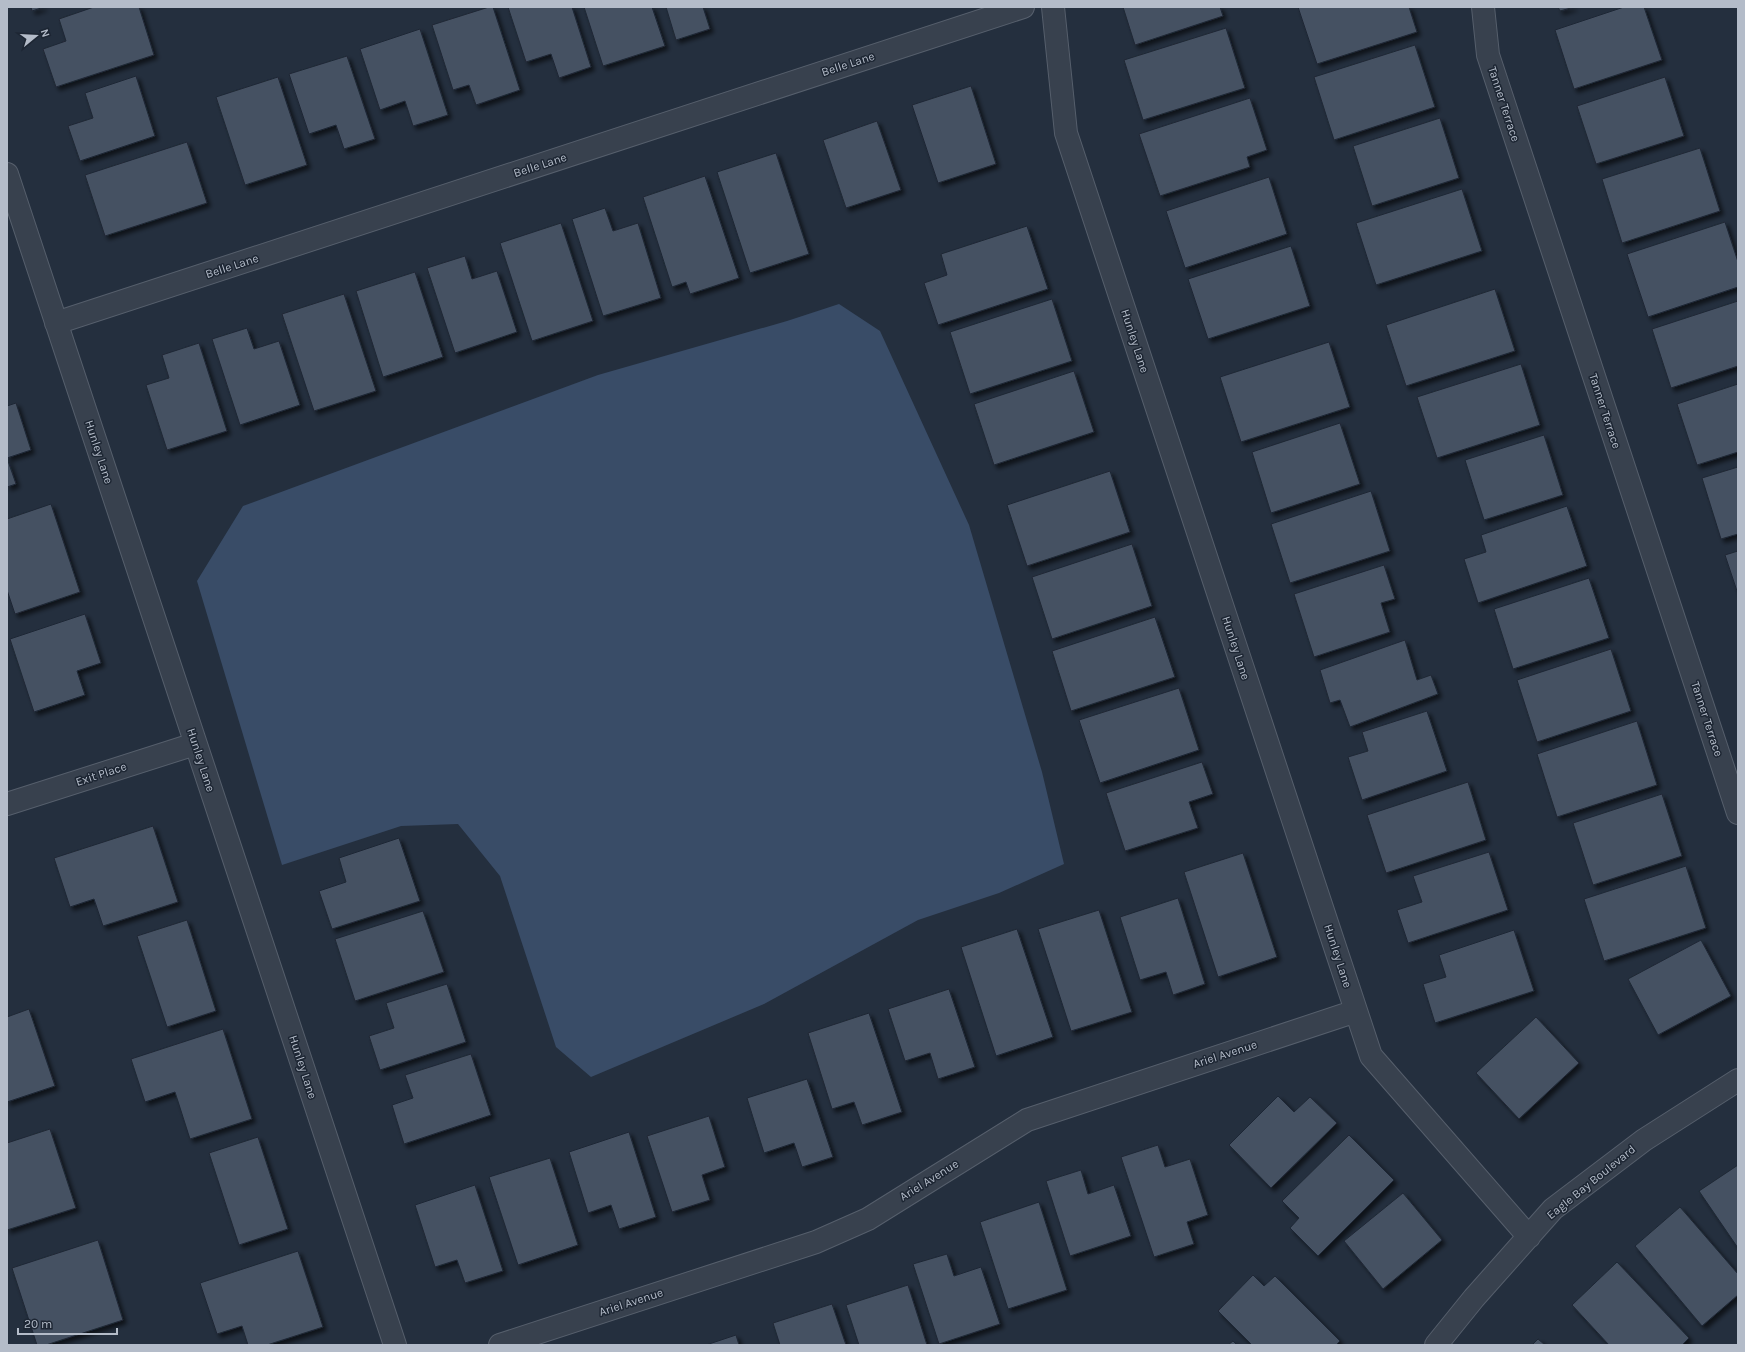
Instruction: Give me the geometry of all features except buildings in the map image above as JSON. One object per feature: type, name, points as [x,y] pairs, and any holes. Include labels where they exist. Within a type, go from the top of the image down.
[{"type":"street","name":"Belle Lane","points":[[56,323],[1023,7]]},
{"type":"street","name":"Hunley Lane","points":[[1053,7],[1066,133],[1371,1056],[1529,1237]]},
{"type":"street","name":"Tanner Terrace","points":[[1483,7],[1488,55],[1738,813]]},
{"type":"street","name":"Hunley Lane","points":[[7,174],[395,1345]]},
{"type":"street","name":"Exit Place","points":[[7,804],[196,744]]},
{"type":"street","name":"Ariel Avenue","points":[[500,1345],[816,1242],[868,1218],[1027,1120],[1356,1011]]},
{"type":"street","name":"Eagle Bay Boulevard","points":[[1436,1345],[1474,1298],[1553,1209],[1644,1140],[1738,1080]]},
{"type":"water","points":[[839,304],[880,331],[969,525],[1042,772],[1064,864],[999,893],[918,920],[764,1004],[591,1077],[556,1047],[500,876],[458,824],[401,826],[282,865],[197,581],[243,506],[598,375],[787,321]]}]
